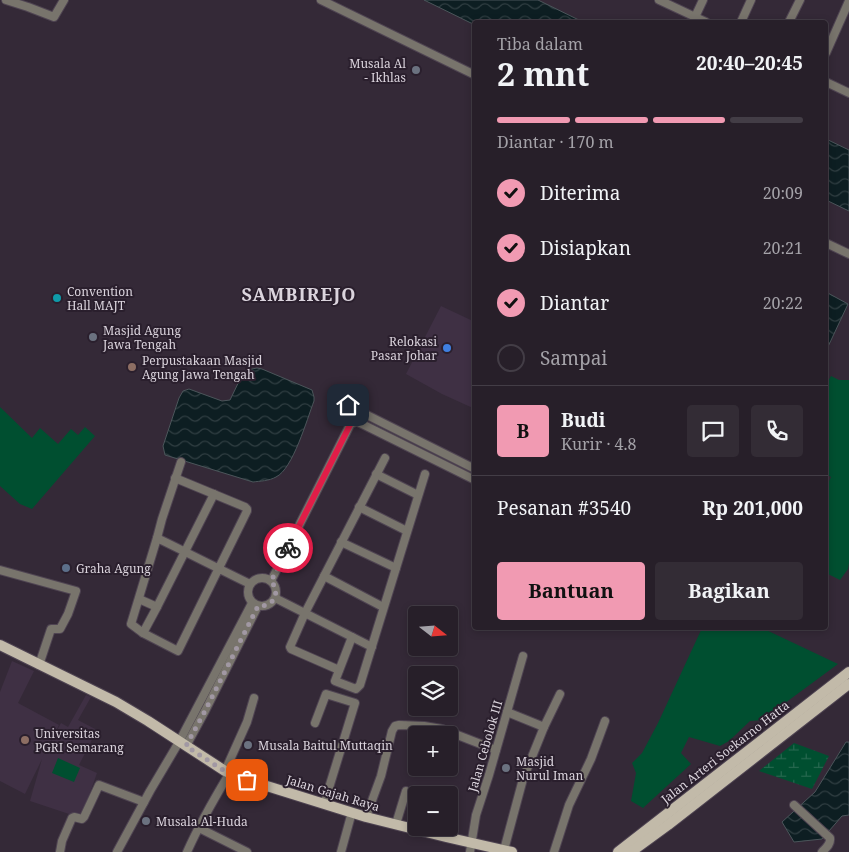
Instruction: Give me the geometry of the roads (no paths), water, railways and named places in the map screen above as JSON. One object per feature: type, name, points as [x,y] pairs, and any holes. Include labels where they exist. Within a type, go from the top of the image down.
[{"type":"main road","name":"Jalan Gajah Raya","points":[[0,645],[116,702],[227,772],[238,777],[366,817],[408,827]]},
{"type":"main road","name":"Jalan Arteri Soekarno Hatta","points":[[618,852],[849,672]]},
{"type":"main road","name":"Jalan Arteri Soekarno Hatta","points":[[631,852],[641,848],[849,684]]},
{"type":"main road","name":"Jalan Gajah Raya","points":[[436,836],[471,848],[508,851]]},
{"type":"street","points":[[6,0],[30,3],[54,17],[64,0]]},
{"type":"street","points":[[321,0],[472,73]]},
{"type":"street","points":[[659,0],[701,20]]},
{"type":"street","points":[[694,17],[702,0]]},
{"type":"street","points":[[742,20],[752,0]]},
{"type":"street","points":[[790,20],[800,0]]},
{"type":"street","points":[[828,49],[849,1]]},
{"type":"street","points":[[828,83],[849,93]]},
{"type":"street","points":[[828,244],[849,254]]},
{"type":"street","points":[[472,468],[359,411],[356,407],[348,405],[344,409],[342,417],[346,421],[354,422],[472,479]]},
{"type":"street","points":[[271,581],[354,422],[360,417],[359,411]]},
{"type":"street","points":[[339,670],[290,647],[305,613],[385,458]]},
{"type":"street","points":[[175,478],[247,509],[178,651],[142,634],[131,624],[162,519],[175,478],[182,462]]},
{"type":"street","points":[[376,474],[418,496]]},
{"type":"street","points":[[352,637],[334,681],[356,689],[360,685],[425,474]]},
{"type":"street","points":[[142,634],[186,552],[214,494]]},
{"type":"street","points":[[359,507],[407,530]]},
{"type":"street","points":[[157,538],[250,584]]},
{"type":"street","points":[[341,542],[396,568]]},
{"type":"street","points":[[0,570],[76,592],[60,629],[51,629],[39,665]]},
{"type":"street","points":[[324,576],[383,608]]},
{"type":"street","points":[[260,578],[271,581],[276,589],[275,598],[268,605],[255,604],[248,594],[250,584],[260,578]]},
{"type":"street","points":[[139,598],[157,607]]},
{"type":"street","points":[[275,598],[372,647]]},
{"type":"street","points":[[182,744],[197,707],[255,604]]},
{"type":"street","points":[[117,852],[172,753],[182,744],[205,711],[255,604]]},
{"type":"street","name":"Jalan Cebolok III","points":[[471,848],[476,816],[523,656]]},
{"type":"street","points":[[315,723],[326,694],[355,703],[324,804]]},
{"type":"street","points":[[508,851],[523,779],[560,694]]},
{"type":"street","points":[[187,852],[227,772],[254,698]]},
{"type":"street","points":[[197,707],[205,711]]},
{"type":"street","points":[[507,712],[544,727]]},
{"type":"street","points":[[554,852],[569,805],[591,758],[605,721]]},
{"type":"street","points":[[366,817],[381,776],[392,731],[395,726],[424,726],[442,729],[496,750]]},
{"type":"street","points":[[60,852],[62,841],[72,818],[82,819],[84,817],[98,785],[144,802]]},
{"type":"street","points":[[396,824],[406,791]]},
{"type":"street","points":[[794,804],[830,838],[828,846],[822,852]]},
{"type":"street","points":[[341,852],[352,812]]},
{"type":"street","points":[[199,828],[247,852]]},
{"type":"water","points":[[424,0],[538,0],[579,20],[472,20],[472,24]]},
{"type":"water","points":[[828,140],[849,150],[849,211],[828,201]]},
{"type":"water","points":[[828,293],[848,304],[828,347]]},
{"type":"water","points":[[257,368],[312,390],[314,397],[299,443],[282,472],[276,477],[253,482],[165,455],[163,446],[183,391],[189,389],[222,401],[230,400],[243,373]]},
{"type":"water","points":[[846,742],[849,742],[849,815],[842,816],[822,839],[794,842],[782,822],[815,792]]},
{"type":"place","name":"Musala Al - Ikhlas","points":[[416,70]]},
{"type":"place","name":"Convention Hall MAJT","points":[[57,298]]},
{"type":"place","name":"Masjid Agung Jawa Tengah","points":[[93,337]]},
{"type":"place","name":"Relokasi Pasar Johar","points":[[447,348]]},
{"type":"place","name":"Perpustakaan Masjid Agung Jawa Tengah","points":[[132,367]]},
{"type":"place","name":"Graha Agung","points":[[66,568]]},
{"type":"place","name":"Universitas PGRI Semarang","points":[[25,740]]},
{"type":"place","name":"Musala Baitul Muttaqin","points":[[248,745]]},
{"type":"place","name":"Masjid Nurul Iman","points":[[506,768]]},
{"type":"place","name":"Musala Al-Huda","points":[[146,821]]},
{"type":"district","name":"SAMBIREJO","points":[[299,294]]}]
